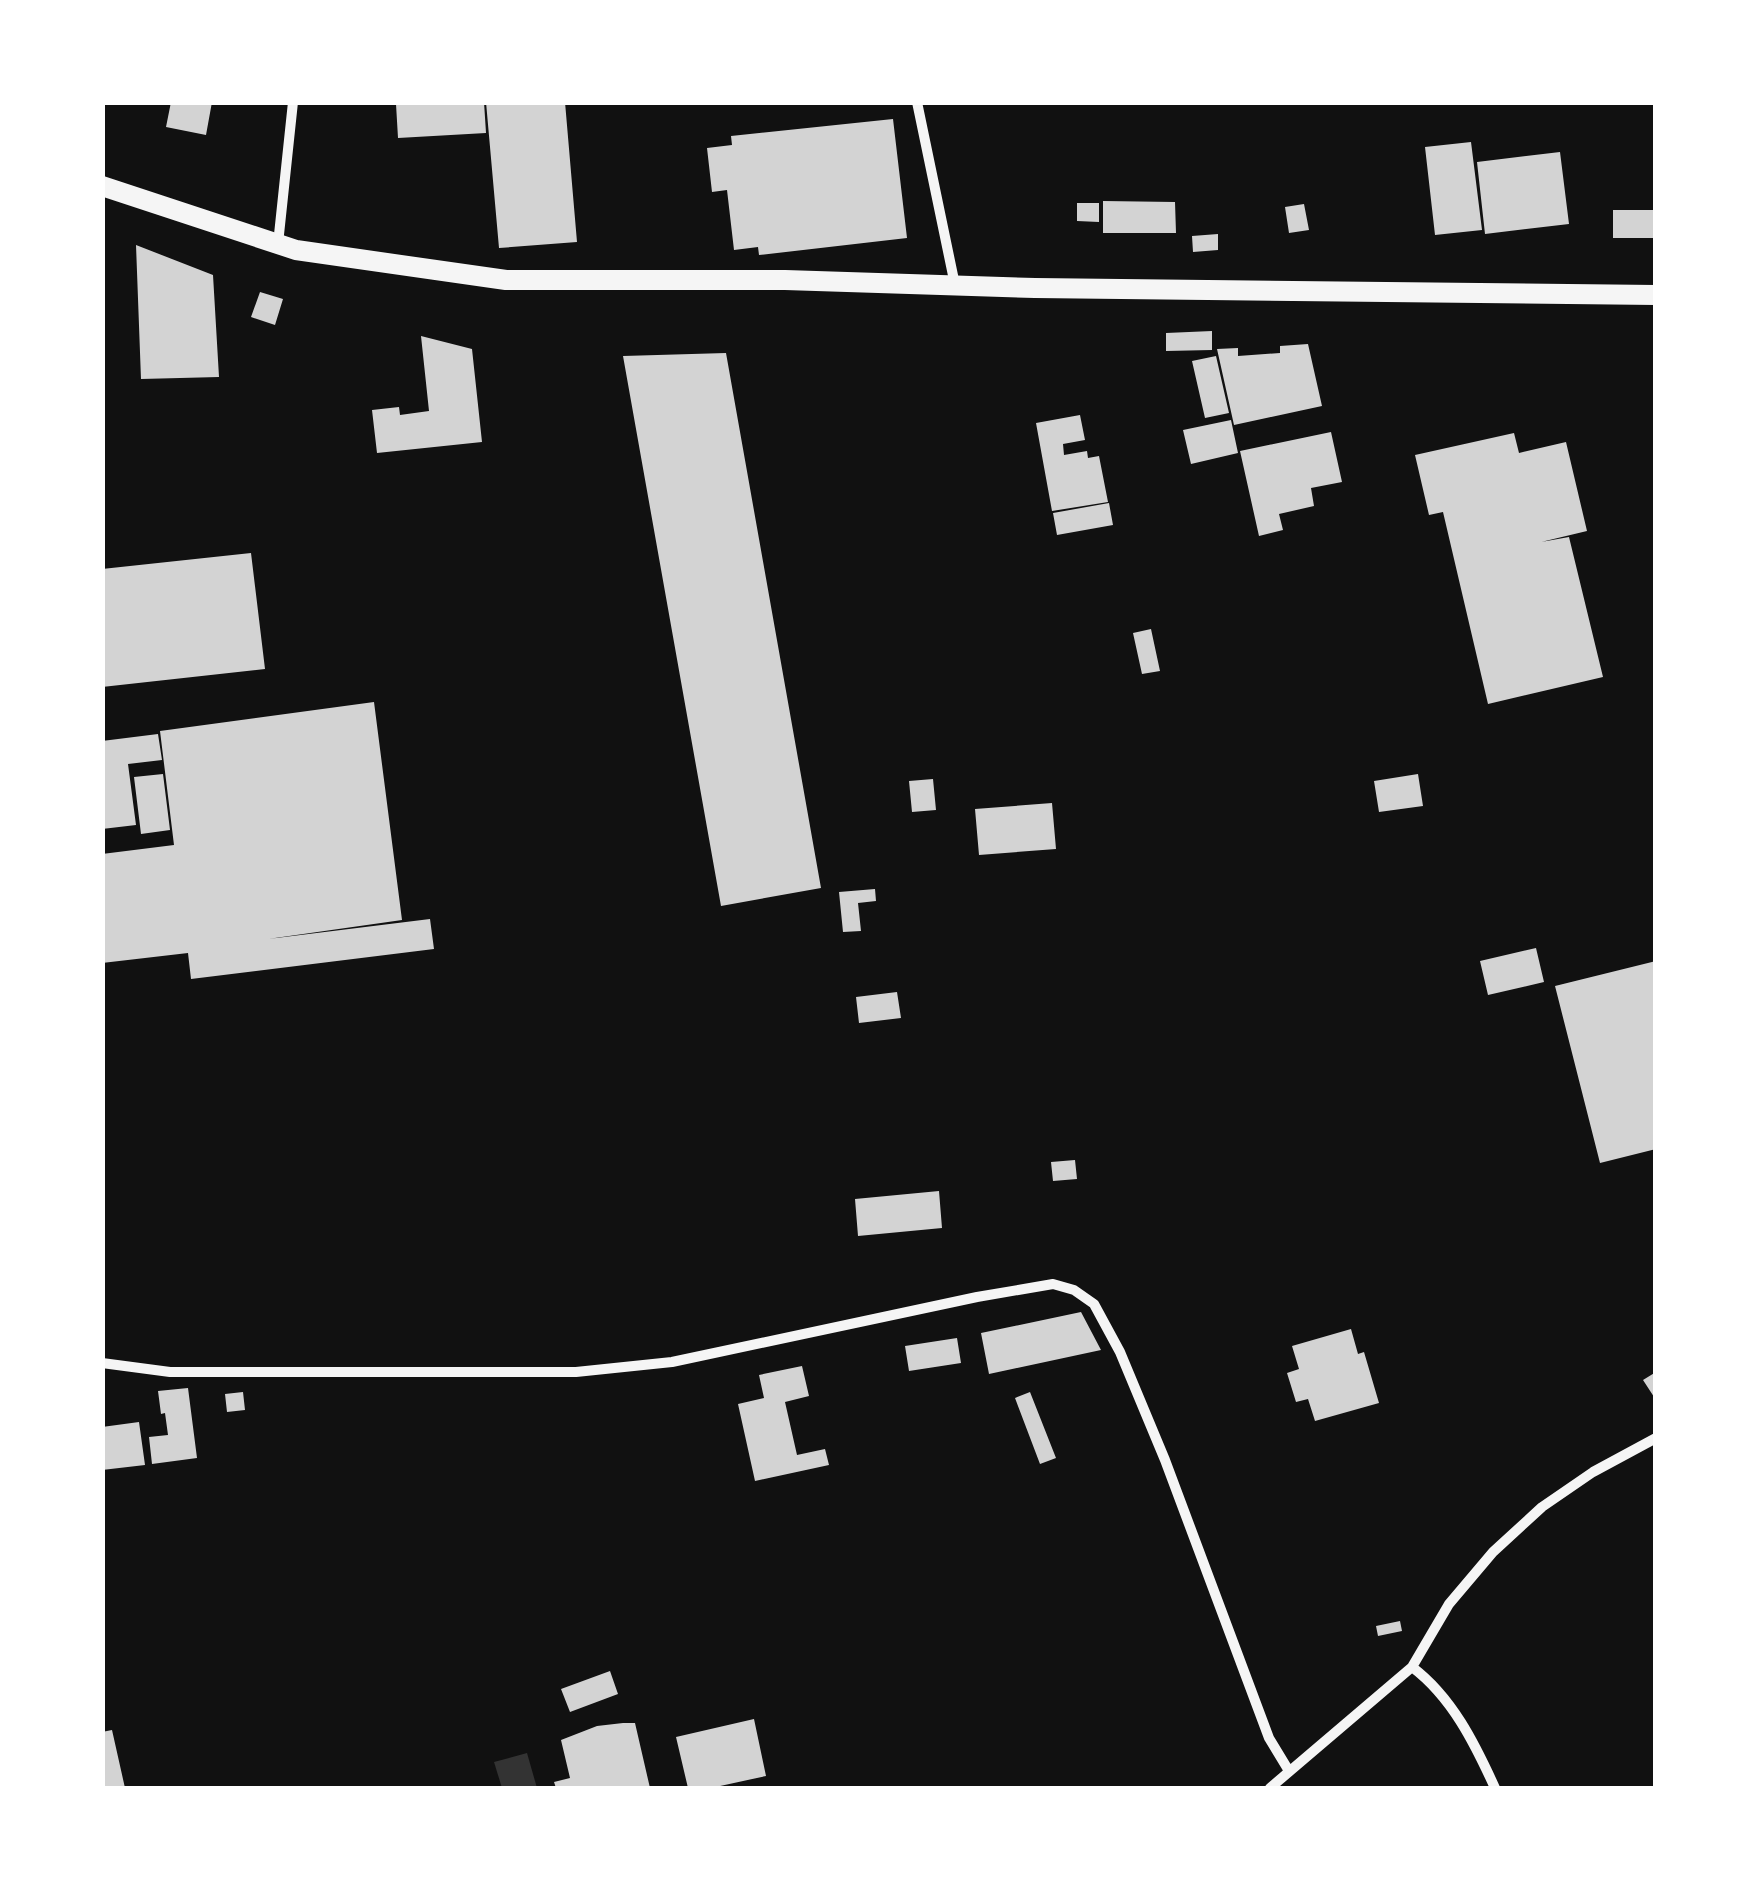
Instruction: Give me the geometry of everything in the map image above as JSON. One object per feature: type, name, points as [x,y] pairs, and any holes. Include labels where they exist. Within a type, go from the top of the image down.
[{"type":"main road","points":[[102,186],[296,250],[506,280],[785,280],[1656,294]]},
{"type":"street","points":[[278,244],[293,102]]},
{"type":"street","points":[[918,102],[955,285]]},
{"type":"street","points":[[102,1364],[170,1372],[576,1372],[672,1362],[1053,1284],[1074,1290],[1094,1304],[1120,1352],[1186,1514],[1269,1738],[1288,1771]]},
{"type":"street","points":[[1270,1788],[1412,1668],[1449,1604],[1493,1552],[1542,1507],[1592,1472],[1656,1438]]},
{"type":"street","points":[[1412,1668],[1429,1680],[1455,1712],[1495,1788]]},
{"type":"shaded area","points":[[527,1753],[537,1788],[502,1788],[494,1762]]},
{"type":"building","points":[[171,102],[212,102],[206,135],[166,127]]},
{"type":"building","points":[[484,102],[486,133],[398,138],[396,104]]},
{"type":"building","points":[[486,102],[565,102],[577,242],[499,248]]},
{"type":"building","points":[[893,119],[907,238],[759,255],[758,247],[734,250],[727,190],[712,192],[707,148],[732,145],[731,136]]},
{"type":"building","points":[[1471,142],[1482,230],[1435,235],[1425,147]]},
{"type":"building","points":[[1560,152],[1569,224],[1485,234],[1477,162]]},
{"type":"building","points":[[1103,201],[1175,202],[1176,233],[1103,233]]},
{"type":"building","points":[[1077,203],[1099,203],[1099,222],[1077,221]]},
{"type":"building","points":[[1304,204],[1309,230],[1289,233],[1285,207]]},
{"type":"building","points":[[1613,210],[1656,210],[1656,238],[1613,238]]},
{"type":"building","points":[[1218,234],[1218,250],[1193,252],[1192,236]]},
{"type":"building","points":[[136,245],[213,275],[219,377],[141,379]]},
{"type":"building","points":[[260,292],[283,299],[275,325],[251,317]]},
{"type":"building","points":[[1212,331],[1212,350],[1166,351],[1166,333]]},
{"type":"building","points":[[421,336],[472,349],[482,442],[377,453],[372,410],[399,407],[400,415],[429,411]]},
{"type":"building","points":[[1308,344],[1322,406],[1234,425],[1217,349],[1238,348],[1238,356],[1280,353],[1280,346]]},
{"type":"building","points":[[726,353],[821,888],[721,906],[623,356]]},
{"type":"building","points":[[1216,356],[1229,413],[1205,418],[1192,361]]},
{"type":"building","points":[[1080,415],[1085,440],[1063,444],[1064,455],[1087,451],[1088,458],[1099,456],[1108,502],[1052,511],[1036,423]]},
{"type":"building","points":[[1231,420],[1238,453],[1191,464],[1183,430]]},
{"type":"building","points":[[1331,432],[1342,482],[1311,488],[1314,506],[1279,514],[1283,530],[1259,536],[1240,451]]},
{"type":"building","points":[[1514,433],[1519,453],[1566,442],[1587,531],[1541,542],[1569,537],[1603,677],[1488,704],[1443,512],[1429,515],[1415,455]]},
{"type":"building","points":[[1109,503],[1113,525],[1057,535],[1053,513]]},
{"type":"building","points":[[251,553],[265,669],[102,687],[102,569]]},
{"type":"building","points":[[1151,629],[1160,671],[1142,674],[1133,633]]},
{"type":"building","points":[[374,702],[402,920],[268,939],[430,919],[434,949],[191,979],[188,953],[102,963],[102,854],[174,845],[160,731]]},
{"type":"building","points":[[158,734],[162,760],[128,764],[136,825],[102,829],[102,741]]},
{"type":"building","points":[[163,774],[170,830],[141,834],[134,777]]},
{"type":"building","points":[[1418,774],[1423,806],[1379,812],[1374,781]]},
{"type":"building","points":[[933,779],[936,810],[912,812],[909,781]]},
{"type":"building","points":[[1052,803],[1056,849],[979,855],[975,809]]},
{"type":"building","points":[[875,889],[876,901],[858,903],[861,931],[843,932],[839,892]]},
{"type":"building","points":[[1536,948],[1544,982],[1488,995],[1480,961]]},
{"type":"building","points":[[1656,961],[1656,1149],[1600,1163],[1555,986]]},
{"type":"building","points":[[897,992],[901,1018],[859,1023],[856,997]]},
{"type":"building","points":[[1075,1160],[1077,1179],[1053,1181],[1051,1162]]},
{"type":"building","points":[[939,1191],[942,1228],[858,1236],[855,1199]]},
{"type":"building","points":[[1081,1312],[1101,1350],[989,1374],[981,1333]]},
{"type":"building","points":[[1351,1329],[1358,1354],[1364,1352],[1379,1403],[1315,1421],[1308,1399],[1296,1402],[1287,1373],[1299,1369],[1292,1346]]},
{"type":"building","points":[[957,1338],[961,1363],[909,1371],[905,1346]]},
{"type":"building","points":[[802,1366],[809,1396],[785,1402],[797,1455],[825,1449],[829,1465],[755,1481],[738,1404],[764,1398],[759,1375]]},
{"type":"building","points":[[1656,1372],[1656,1400],[1643,1380]]},
{"type":"building","points":[[188,1388],[197,1458],[152,1464],[149,1437],[168,1435],[158,1391]]},
{"type":"building","points":[[243,1392],[245,1410],[227,1412],[225,1394]]},
{"type":"building","points":[[1030,1392],[1056,1458],[1040,1464],[1015,1398]]},
{"type":"building","points":[[139,1422],[145,1465],[102,1470],[102,1427]]},
{"type":"building","points":[[1400,1621],[1402,1631],[1378,1636],[1376,1626]]},
{"type":"building","points":[[610,1671],[618,1694],[570,1712],[561,1689]]},
{"type":"building","points":[[754,1719],[766,1776],[711,1788],[688,1788],[676,1737]]},
{"type":"building","points":[[635,1723],[650,1788],[556,1788],[554,1782],[570,1778],[561,1740],[597,1726]]},
{"type":"building","points":[[112,1730],[125,1788],[102,1788],[102,1732]]}]
